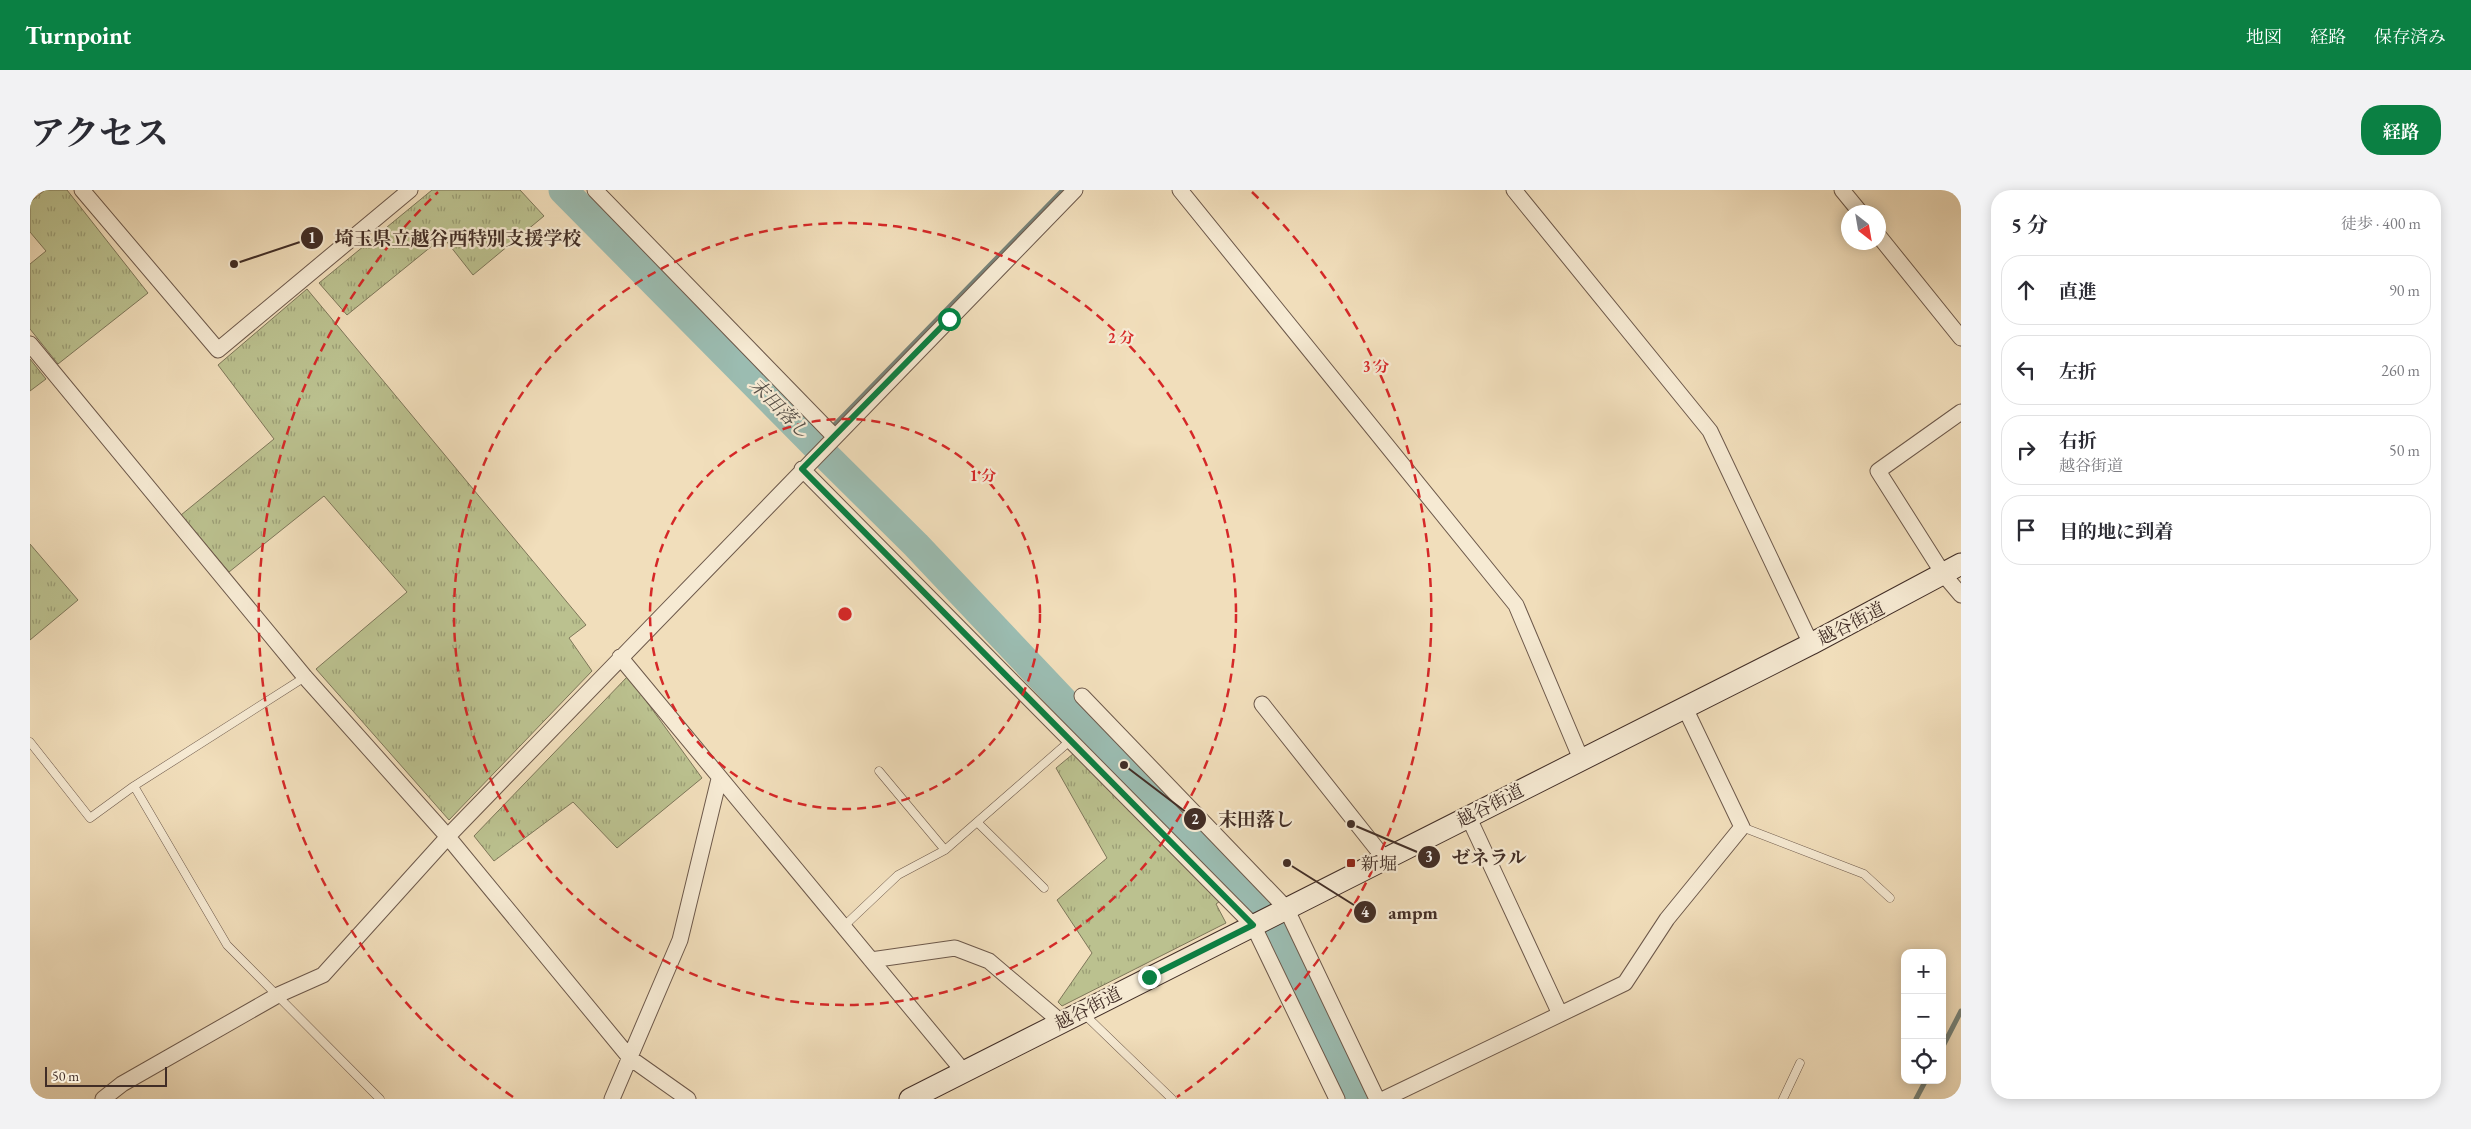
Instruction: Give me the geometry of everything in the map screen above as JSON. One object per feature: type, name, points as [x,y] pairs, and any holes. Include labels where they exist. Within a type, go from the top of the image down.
[{"type":"street","points":[[82,190],[218,350],[410,190]]},
{"type":"street","points":[[595,190],[834,436]]},
{"type":"street","points":[[103,1099],[122,1084],[278,995],[323,975],[448,836],[834,436],[1075,190]]},
{"type":"street","points":[[1180,190],[1516,605],[1581,760]]},
{"type":"street","points":[[1514,190],[1710,431],[1811,644]]},
{"type":"street","points":[[1842,190],[1854,205]]},
{"type":"street","points":[[1886,245],[1961,338]]},
{"type":"street","points":[[30,344],[305,677],[448,836],[630,1058],[688,1099]]},
{"type":"street","points":[[1961,412],[1878,471],[1953,570],[1961,595]]},
{"type":"street","points":[[802,469],[1253,925],[1337,1099]]},
{"type":"street","name":"越谷街道","points":[[922,1097],[964,1072],[1061,1022],[1581,760],[1684,706],[1811,644],[1953,570]]},
{"type":"street","points":[[620,657],[719,779],[964,1072]]},
{"type":"street","points":[[1082,696],[1286,908],[1377,1099]]},
{"type":"street","points":[[1262,704],[1384,858]]},
{"type":"street","points":[[1384,1099],[1625,982],[1667,919],[1742,827],[1684,706]]},
{"type":"street","points":[[612,1099],[680,940],[719,779]]},
{"type":"street","points":[[1468,816],[1560,1014]]},
{"type":"street","points":[[871,960],[955,948],[989,961],[1061,1022]]},
{"type":"lane","points":[[30,742],[90,818],[134,786],[305,677]]},
{"type":"lane","points":[[843,926],[898,875],[945,850],[1071,740]]},
{"type":"lane","points":[[879,771],[945,850]]},
{"type":"lane","points":[[134,786],[227,945],[380,1099]]},
{"type":"lane","points":[[977,822],[1044,888]]},
{"type":"lane","points":[[1742,827],[1864,874],[1890,898]]},
{"type":"lane","points":[[1081,1012],[1172,1099]]},
{"type":"lane","points":[[1783,1099],[1800,1063]]},
{"type":"green space","points":[[45,190],[67,190],[148,293],[58,364],[30,329],[30,264],[46,251],[30,232],[30,202]]},
{"type":"green space","points":[[432,190],[520,190],[544,216],[473,275],[443,237],[347,315],[319,283]]},
{"type":"green space","points":[[307,289],[586,625],[569,638],[592,671],[449,820],[316,669],[407,592],[324,496],[229,572],[181,515],[274,439],[218,365]]},
{"type":"green space","points":[[30,359],[46,379],[30,391]]},
{"type":"green space","points":[[30,544],[78,600],[30,640]]},
{"type":"green space","points":[[628,676],[702,778],[617,848],[573,802],[494,861],[474,836]]},
{"type":"green space","points":[[1073,754],[1223,899],[1216,904],[1226,923],[1062,1006],[1058,1002],[1092,953],[1057,900],[1107,858],[1056,768]]},
{"type":"waterway","name":"末田落し","points":[[563,190],[916,545],[1124,765],[1251,893],[1277,931],[1353,1099]]},
{"type":"waterway","points":[[815,445],[1063,190]]},
{"type":"waterway","points":[[1946,1040],[1961,1011]]},
{"type":"waterway","points":[[1916,1099],[1924,1084]]},
{"type":"place","name":"埼玉県立越谷西特別支援学校","points":[[234,264]]},
{"type":"place","name":"末田落し","points":[[1124,765]]},
{"type":"place","name":"ゼネラル","points":[[1351,824]]},
{"type":"place","name":"ampm","points":[[1287,863]]},
{"type":"place","name":"新堀","points":[[1351,863]]},
{"type":"route","points":[[949,319],[802,469],[1253,925],[1149,977]]}]
